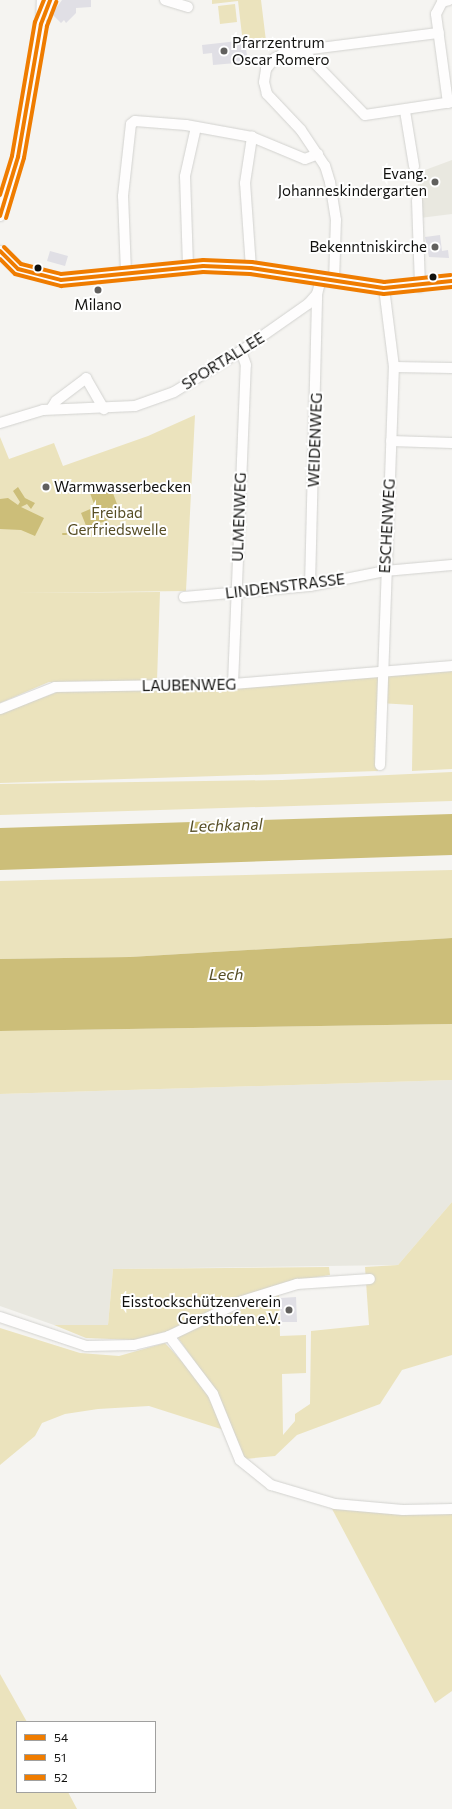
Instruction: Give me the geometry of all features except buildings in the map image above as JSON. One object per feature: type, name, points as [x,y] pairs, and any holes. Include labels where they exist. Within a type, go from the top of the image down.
[{"type":"street","points":[[0,216],[18,157],[41,24],[42,0]]},
{"type":"street","points":[[41,24],[50,0]]},
{"type":"street","points":[[165,0],[188,7]]},
{"type":"street","points":[[303,51],[365,115],[405,111],[450,102],[436,14],[442,2],[449,0]]},
{"type":"street","points":[[334,282],[336,220],[331,186],[318,154],[301,130],[271,100],[264,82],[266,69],[275,58],[288,52],[439,33]]},
{"type":"street","points":[[405,111],[414,166]]},
{"type":"street","points":[[126,273],[123,196],[131,124],[135,121],[196,127],[252,137],[305,159],[318,154]]},
{"type":"street","points":[[188,266],[185,184],[196,127]]},
{"type":"street","points":[[251,268],[246,183],[252,137]]},
{"type":"street","points":[[418,200],[420,287]]},
{"type":"street","points":[[1,257],[30,274],[61,280],[188,266],[251,268],[334,282],[384,288],[420,287],[452,281]]},
{"type":"street","points":[[317,294],[321,279]]},
{"type":"street","name":"ESCHENWEG","points":[[380,765],[385,571],[394,367],[384,288]]},
{"type":"street","name":"SPORTALLEE","points":[[0,423],[51,410],[104,409],[149,402],[179,389],[241,351],[294,315],[317,294]]},
{"type":"street","name":"WEIDENWEG","points":[[310,586],[317,294]]},
{"type":"street","name":"ULMENWEG","points":[[233,684],[246,365],[241,351]]},
{"type":"street","points":[[394,367],[452,368]]},
{"type":"street","points":[[51,410],[56,401],[86,378],[104,409]]},
{"type":"street","points":[[391,441],[452,443]]},
{"type":"street","name":"LINDENSTRASSE","points":[[184,596],[310,586],[385,571],[452,565]]},
{"type":"street","name":"LAUBENWEG","points":[[0,709],[55,687],[233,684],[452,666]]},
{"type":"street","points":[[0,1317],[86,1346],[134,1345],[169,1336],[242,1301],[298,1284],[370,1279]]},
{"type":"street","points":[[169,1336],[213,1394],[240,1460],[271,1485],[335,1504],[403,1510],[452,1509]]},
{"type":"shaded area","points":[[452,160],[452,214],[420,218],[417,173]]},
{"type":"shaded area","points":[[452,1080],[452,1202],[398,1265],[113,1269],[108,1325],[54,1325],[0,1306],[0,1094]]},
{"type":"green space","points":[[212,0],[261,0],[266,41],[247,40],[246,35],[242,35],[238,1],[212,4]]},
{"type":"green space","points":[[235,4],[237,22],[220,24],[218,6]]},
{"type":"green space","name":"Freibad Gerfriedswelle","points":[[195,415],[186,591],[14,593],[160,592],[157,681],[49,682],[0,703],[0,437],[9,459],[54,443],[63,466],[148,436]]},
{"type":"green space","points":[[452,670],[452,769],[412,771],[413,705],[379,703],[378,771],[0,783],[0,713],[63,690],[205,689]]},
{"type":"green space","points":[[452,772],[452,801],[0,815],[0,784],[282,780]]},
{"type":"green space","points":[[452,870],[452,938],[130,957],[0,959],[0,881]]},
{"type":"green space","points":[[452,1024],[452,1080],[0,1094],[0,1031]]},
{"type":"green space","points":[[452,1202],[452,1355],[402,1370],[380,1404],[297,1435],[275,1456],[245,1459],[216,1392],[176,1335],[279,1294],[280,1336],[306,1335],[306,1373],[282,1374],[283,1435],[295,1421],[295,1414],[310,1404],[311,1331],[369,1325],[365,1267],[398,1265]]},
{"type":"green space","points":[[329,1267],[330,1275],[297,1280],[175,1329],[136,1340],[86,1338],[54,1325],[108,1325],[113,1269]]},
{"type":"green space","points":[[0,1328],[80,1353],[119,1356],[165,1343],[188,1368],[208,1396],[224,1430],[149,1406],[98,1409],[65,1414],[42,1423],[35,1436],[0,1465]]},
{"type":"green space","points":[[331,1507],[452,1512],[452,1691],[435,1703]]},
{"type":"green space","points":[[0,1674],[26,1721],[16,1721],[16,1793],[69,1793],[77,1809],[0,1809]]},
{"type":"water","points":[[110,485],[121,515],[87,528],[81,513],[95,507],[90,493]]},
{"type":"water","points":[[18,487],[25,498],[35,503],[31,509],[27,504],[21,507],[44,518],[35,536],[21,530],[0,529],[0,499],[8,498],[18,505],[20,502],[13,491]]},
{"type":"water","name":"Lechkanal","points":[[452,814],[452,855],[0,870],[0,828]]},
{"type":"water","name":"Lech","points":[[452,938],[452,1024],[0,1031],[0,959],[130,957]]},
{"type":"transit line","name":"52","points":[[0,195],[12,156],[35,22],[44,0]]},
{"type":"transit line","name":"54","points":[[0,216],[18,157],[41,24],[50,0]]},
{"type":"transit line","name":"51","points":[[6,218],[24,158],[47,26],[56,2]]},
{"type":"transit line","name":"52","points":[[4,247],[21,264],[61,274],[203,260],[252,262],[384,282],[451,275]]},
{"type":"transit line","name":"54","points":[[0,251],[18,269],[61,280],[203,266],[251,268],[384,288],[452,281]]},
{"type":"transit line","name":"51","points":[[0,259],[15,274],[61,286],[203,272],[250,274],[384,294],[452,287]]},
{"type":"place","name":"Pfarrzentrum Oscar Romero","points":[[224,51]]},
{"type":"place","name":"Evang. Johanneskindergarten","points":[[435,182]]},
{"type":"place","name":"Bekenntniskirche","points":[[435,247]]},
{"type":"place","name":"Milano","points":[[98,290]]},
{"type":"place","name":"Warmwasserbecken","points":[[46,487]]},
{"type":"place","name":"Eisstockschützenverein Gersthofen e.V.","points":[[289,1310]]}]
